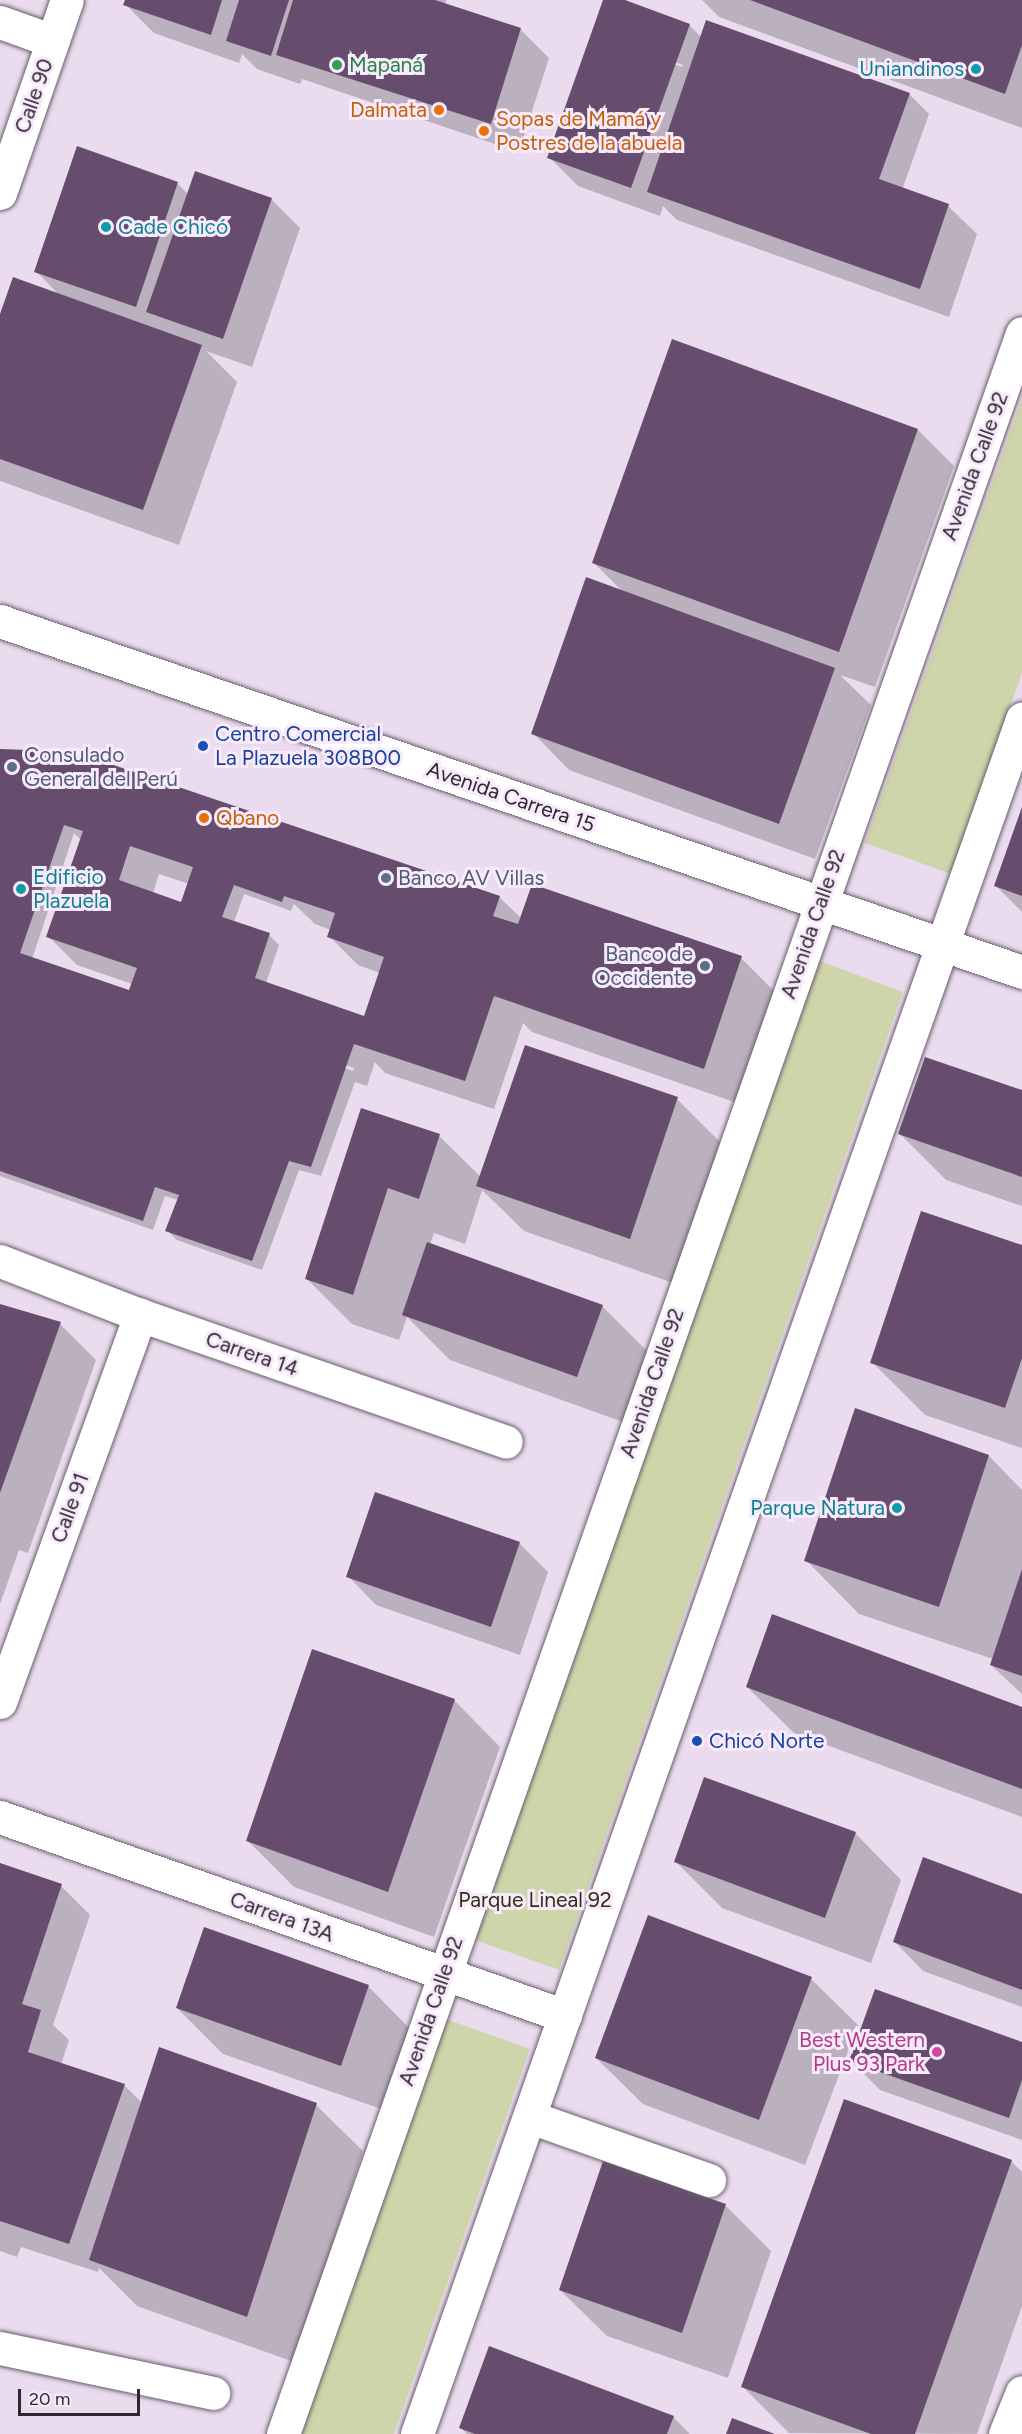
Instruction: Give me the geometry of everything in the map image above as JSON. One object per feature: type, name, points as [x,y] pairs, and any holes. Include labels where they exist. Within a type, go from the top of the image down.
[{"type":"main road","name":"Calle 90","points":[[0,193],[67,0]]},
{"type":"main road","points":[[0,22],[53,40]]},
{"type":"main road","name":"Avenida Calle 92","points":[[283,2434],[819,903],[1022,333]]},
{"type":"main road","name":"Avenida Carrera 15","points":[[0,621],[1022,972]]},
{"type":"main road","points":[[417,2434],[1022,719]]},
{"type":"main road","name":"Carrera 14","points":[[0,1261],[140,1315],[506,1443]]},
{"type":"main road","name":"Calle 91","points":[[0,1702],[140,1315]]},
{"type":"main road","name":"Carrera 13A","points":[[0,1816],[565,2016]]},
{"type":"main road","points":[[530,2117],[709,2181]]},
{"type":"main road","points":[[0,2348],[213,2393]]},
{"type":"main road","points":[[1005,2434],[1022,2392]]},
{"type":"green space","points":[[1022,399],[1022,673],[951,874],[865,843]]},
{"type":"green space","name":"Parque Lineal 92","points":[[817,960],[903,992],[559,1970],[472,1939]]},
{"type":"green space","points":[[443,2018],[530,2049],[394,2434],[295,2434]]},
{"type":"building","points":[[125,0],[222,0],[211,35],[123,5]]},
{"type":"building","points":[[239,0],[289,0],[271,56],[226,41]]},
{"type":"building","points":[[293,0],[435,0],[521,28],[491,124],[276,55]]},
{"type":"building","points":[[603,0],[625,0],[690,24],[631,188],[547,158]]},
{"type":"building","name":"Uniandinos","points":[[750,0],[1022,0],[1022,45],[1005,94]]},
{"type":"building","points":[[706,20],[910,93],[879,179],[949,204],[920,289],[647,192]]},
{"type":"building","name":"Cade Chicó","points":[[77,146],[178,182],[136,307],[34,272]]},
{"type":"building","points":[[195,171],[272,198],[223,339],[146,312]]},
{"type":"building","points":[[13,277],[202,345],[143,510],[0,459],[0,314]]},
{"type":"building","points":[[672,339],[918,429],[839,652],[592,563]]},
{"type":"building","points":[[586,577],[835,668],[779,824],[531,734]]},
{"type":"building","points":[[0,749],[89,752],[87,756],[500,896],[493,916],[518,924],[532,884],[742,956],[704,1069],[494,996],[465,1081],[354,1044],[311,1167],[289,1161],[252,1261],[165,1231],[179,1195],[155,1187],[143,1221],[0,1171]],"holes":[[[64,825],[83,831],[46,937],[137,968],[129,990],[20,953]],[[130,846],[193,867],[181,902],[119,880]],[[234,885],[282,902],[284,896],[335,913],[327,937],[384,957],[364,1016],[255,978],[270,933],[222,917]]]},
{"type":"building","points":[[1022,807],[1022,896],[994,886]]},
{"type":"building","points":[[525,1045],[678,1097],[630,1239],[476,1186]]},
{"type":"building","points":[[925,1057],[1022,1090],[1022,1177],[898,1134]]},
{"type":"building","points":[[361,1108],[440,1134],[419,1199],[388,1188],[353,1295],[305,1279]]},
{"type":"building","points":[[921,1211],[1022,1245],[1022,1358],[1005,1408],[870,1363]]},
{"type":"building","points":[[427,1242],[603,1305],[577,1377],[402,1315]]},
{"type":"building","points":[[0,1304],[61,1322],[0,1493]]},
{"type":"building","name":"Parque Natura","points":[[855,1408],[989,1455],[939,1607],[804,1561]]},
{"type":"building","points":[[375,1492],[520,1542],[491,1627],[346,1577]]},
{"type":"building","points":[[1022,1569],[1022,1676],[990,1665]]},
{"type":"building","points":[[772,1614],[1022,1707],[1022,1789],[746,1687]]},
{"type":"building","points":[[312,1649],[455,1699],[388,1892],[246,1841]]},
{"type":"building","points":[[704,1777],[856,1832],[825,1918],[674,1862]]},
{"type":"building","points":[[923,1857],[1022,1894],[1022,1990],[893,1942]]},
{"type":"building","points":[[0,1863],[62,1884],[22,2004],[41,2010],[28,2052],[125,2084],[69,2244],[0,2221]]},
{"type":"building","points":[[648,1915],[812,1977],[759,2120],[595,2058]]},
{"type":"building","points":[[204,1927],[369,1985],[341,2066],[176,2008]]},
{"type":"building","name":"Best Western Plus 93 Park","points":[[875,1989],[1022,2042],[1022,2080],[1009,2118],[849,2061]]},
{"type":"building","points":[[159,2047],[317,2103],[247,2317],[89,2260]]},
{"type":"building","points":[[844,2099],[1012,2160],[915,2434],[871,2434],[741,2387]]},
{"type":"building","points":[[603,2161],[726,2204],[682,2333],[559,2290]]},
{"type":"building","points":[[489,2346],[674,2416],[667,2434],[475,2434],[459,2428]]},
{"type":"building","points":[[732,2418],[775,2434],[726,2434]]},
{"type":"place","name":"Mapaná","points":[[337,65]]},
{"type":"place","name":"Uniandinos","points":[[976,69]]},
{"type":"place","name":"Dalmata","points":[[439,110]]},
{"type":"place","name":"Sopas de Mamá y Postres de la abuela","points":[[484,131]]},
{"type":"place","name":"Cade Chicó","points":[[106,227]]},
{"type":"place","name":"Centro Comercial La Plazuela 308B00","points":[[203,746]]},
{"type":"place","name":"Consulado General del Perú","points":[[12,767]]},
{"type":"place","name":"Qbano","points":[[204,818]]},
{"type":"place","name":"Banco AV Villas","points":[[386,878]]},
{"type":"place","name":"Edificio Plazuela","points":[[21,889]]},
{"type":"place","name":"Banco de Occidente","points":[[705,966]]},
{"type":"place","name":"Parque Natura","points":[[897,1508]]},
{"type":"place","name":"Chicó Norte","points":[[697,1741]]},
{"type":"place","name":"Best Western Plus 93 Park","points":[[937,2052]]}]
